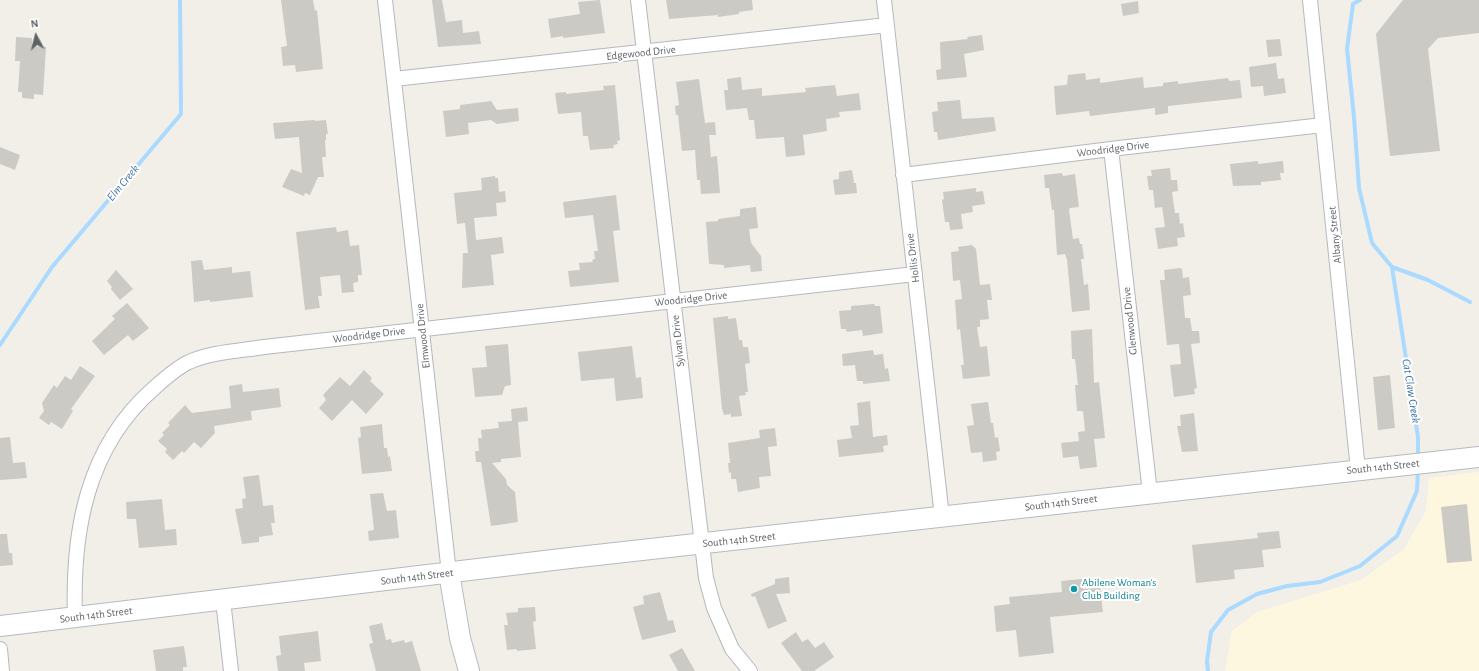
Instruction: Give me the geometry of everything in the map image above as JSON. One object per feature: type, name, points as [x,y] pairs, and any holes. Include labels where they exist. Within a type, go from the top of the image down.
[{"type":"main road","name":"South 14th Street","points":[[0,626],[701,544],[1479,457]]},
{"type":"main road","name":"Elmwood Drive","points":[[449,573],[460,638],[469,671]]},
{"type":"street","name":"Elmwood Drive","points":[[385,0],[449,573]]},
{"type":"street","name":"Sylvan Drive","points":[[638,0],[706,578],[714,608],[732,649],[750,671]]},
{"type":"street","name":"Hollis Drive","points":[[884,0],[942,517]]},
{"type":"street","name":"Albany Street","points":[[1310,0],[1358,470]]},
{"type":"street","name":"Edgewood Drive","points":[[394,79],[644,53],[887,25]]},
{"type":"street","name":"Woodridge Drive","points":[[903,174],[1111,149],[1324,126]]},
{"type":"street","name":"Glenwood Drive","points":[[1111,149],[1150,493]]},
{"type":"street","name":"Woodridge Drive","points":[[74,617],[74,577],[77,536],[87,495],[98,466],[126,416],[164,380],[189,362],[222,353],[915,274]]},
{"type":"street","points":[[223,600],[231,671]]},
{"type":"street","points":[[0,649],[2,671]]},
{"type":"shaded area","points":[[1479,472],[1479,671],[1225,671],[1232,631],[1257,612],[1361,580],[1404,549],[1426,511],[1429,478]]},
{"type":"building","points":[[281,0],[313,0],[315,11],[317,10],[323,69],[296,72],[295,65],[283,66],[281,47],[287,46]]},
{"type":"building","points":[[432,0],[442,0],[446,22],[462,20],[463,33],[479,31],[481,44],[438,47]]},
{"type":"building","points":[[600,0],[605,33],[551,38],[548,19],[580,14],[578,2]]},
{"type":"building","points":[[666,0],[752,0],[753,10],[718,17],[718,15],[669,19]]},
{"type":"building","points":[[1403,0],[1479,0],[1479,33],[1438,38],[1428,49],[1440,151],[1390,156],[1376,34]]},
{"type":"building","points":[[1138,1],[1139,13],[1123,16],[1121,4]]},
{"type":"building","points":[[982,35],[984,50],[964,54],[967,77],[937,80],[936,70],[941,69],[940,42],[968,39],[967,37]]},
{"type":"building","points":[[16,37],[32,38],[32,46],[46,47],[43,95],[34,94],[34,99],[22,98],[22,92],[18,92],[20,61],[15,61]]},
{"type":"building","points":[[1280,39],[1282,56],[1268,57],[1266,40]]},
{"type":"building","points":[[1276,63],[1278,79],[1284,78],[1286,93],[1264,96],[1263,86],[1251,87],[1249,67]]},
{"type":"building","points":[[1085,73],[1086,80],[1100,78],[1100,83],[1143,77],[1144,88],[1163,86],[1163,83],[1178,81],[1178,84],[1228,78],[1229,81],[1240,80],[1242,98],[1168,106],[1168,113],[1155,115],[1155,108],[1090,116],[1089,111],[1056,115],[1054,86],[1067,85],[1068,75]]},
{"type":"building","points":[[741,77],[742,90],[762,88],[762,96],[806,92],[805,88],[835,85],[837,96],[859,93],[861,110],[839,112],[840,117],[826,119],[827,131],[803,135],[805,155],[786,157],[784,137],[756,139],[754,120],[749,120],[747,108],[726,110],[724,90],[728,90],[727,79]]},
{"type":"building","points":[[699,79],[705,123],[715,122],[716,135],[709,135],[711,157],[717,156],[720,193],[701,194],[700,180],[697,180],[695,150],[682,151],[678,115],[676,115],[675,106],[679,105],[676,82]]},
{"type":"building","points":[[615,85],[620,140],[617,141],[618,144],[613,145],[614,148],[590,150],[588,136],[583,136],[581,112],[558,114],[555,93],[566,92],[566,94],[604,90],[603,86]]},
{"type":"building","points":[[960,100],[962,119],[994,117],[996,131],[938,140],[937,132],[934,132],[932,112],[938,111],[937,102]]},
{"type":"building","points":[[491,101],[497,110],[518,108],[519,121],[497,124],[491,120],[468,123],[469,134],[446,137],[443,111],[460,109],[460,105]]},
{"type":"building","points":[[326,120],[328,134],[326,134],[325,140],[326,157],[322,157],[324,177],[318,177],[310,195],[305,193],[304,196],[282,187],[291,169],[302,173],[299,137],[275,139],[273,123]]},
{"type":"building","points":[[0,147],[20,155],[15,170],[0,164]]},
{"type":"building","points":[[1258,161],[1258,164],[1283,161],[1284,173],[1280,173],[1281,180],[1261,182],[1261,185],[1233,186],[1230,164]]},
{"type":"building","points":[[1170,168],[1171,180],[1177,180],[1178,191],[1172,192],[1175,213],[1179,213],[1180,224],[1183,223],[1185,237],[1177,238],[1178,246],[1158,249],[1155,228],[1165,227],[1162,207],[1155,208],[1153,190],[1149,190],[1147,176],[1152,176],[1151,170]]},
{"type":"building","points":[[852,170],[857,193],[835,195],[833,180],[839,179],[839,172]]},
{"type":"building","points":[[1062,173],[1063,176],[1075,174],[1079,207],[1070,208],[1069,210],[1073,239],[1079,238],[1080,244],[1082,244],[1084,259],[1081,259],[1084,285],[1088,284],[1090,310],[1072,312],[1067,260],[1065,254],[1057,255],[1054,210],[1052,210],[1049,188],[1045,188],[1044,175]]},
{"type":"building","points":[[495,176],[495,178],[498,178],[499,192],[505,191],[506,202],[496,203],[497,216],[474,218],[476,240],[502,237],[504,253],[491,255],[494,285],[462,288],[463,253],[468,253],[465,223],[457,224],[454,193],[482,190],[481,178]]},
{"type":"building","points":[[976,188],[976,192],[983,191],[985,204],[972,206],[973,212],[961,214],[963,229],[950,230],[949,222],[945,222],[942,200],[944,199],[943,192]]},
{"type":"building","points":[[616,195],[620,230],[613,231],[619,282],[570,287],[568,271],[580,270],[579,263],[593,262],[592,260],[595,259],[594,251],[598,251],[593,215],[565,218],[563,202]]},
{"type":"building","points":[[756,207],[758,228],[749,229],[751,243],[761,256],[762,271],[751,272],[750,265],[724,268],[724,265],[709,264],[706,222],[740,216],[740,209]]},
{"type":"building","points":[[336,227],[337,232],[348,230],[350,246],[359,245],[362,275],[358,275],[358,282],[353,283],[354,292],[342,293],[340,275],[320,277],[322,296],[318,296],[320,308],[305,310],[296,232]]},
{"type":"building","points":[[972,245],[976,249],[980,285],[990,284],[992,300],[987,300],[989,319],[980,320],[980,327],[977,327],[980,347],[987,346],[990,376],[963,379],[961,365],[964,365],[960,329],[957,330],[955,300],[962,299],[960,280],[953,281],[951,252],[959,251],[958,247]]},
{"type":"building","points":[[202,260],[204,270],[232,267],[232,273],[250,271],[253,297],[210,302],[210,300],[194,302],[191,261]]},
{"type":"building","points":[[1182,269],[1183,278],[1189,277],[1191,295],[1183,296],[1185,318],[1190,318],[1192,331],[1199,331],[1200,343],[1191,344],[1197,388],[1194,389],[1195,394],[1174,397],[1170,365],[1181,364],[1179,344],[1167,345],[1160,280],[1165,280],[1164,270]]},
{"type":"building","points":[[116,270],[133,289],[120,300],[111,289],[112,287],[107,281]]},
{"type":"building","points":[[127,303],[149,328],[133,341],[128,335],[104,355],[92,341],[115,319],[112,316]]},
{"type":"building","points":[[874,304],[875,306],[880,306],[883,333],[863,336],[862,330],[847,332],[846,329],[841,329],[839,311],[851,310],[851,306]]},
{"type":"building","points":[[728,316],[728,319],[736,318],[739,340],[742,340],[743,347],[748,347],[750,363],[745,364],[748,392],[745,392],[746,395],[739,396],[742,416],[731,417],[731,414],[724,415],[722,409],[713,318]]},
{"type":"building","points":[[1092,329],[1094,383],[1099,382],[1105,438],[1094,439],[1097,467],[1080,469],[1078,456],[1063,458],[1061,443],[1079,441],[1078,432],[1085,431],[1083,411],[1077,411],[1075,385],[1078,385],[1075,359],[1072,359],[1071,331]]},
{"type":"building","points":[[508,344],[511,385],[505,386],[502,395],[475,397],[472,368],[487,367],[485,346]]},
{"type":"building","points":[[632,346],[636,378],[641,377],[643,398],[616,401],[614,378],[581,381],[578,352]]},
{"type":"building","points":[[873,350],[874,355],[883,354],[885,369],[888,368],[890,381],[863,384],[863,381],[857,381],[855,365],[843,366],[842,354]]},
{"type":"building","points":[[80,366],[95,376],[71,409],[73,411],[62,429],[51,422],[49,425],[39,418],[44,411],[42,403],[54,385],[57,388],[65,376],[71,380]]},
{"type":"building","points":[[364,370],[372,378],[370,381],[384,394],[366,414],[352,400],[332,421],[319,408],[326,400],[323,395],[340,377],[350,386]]},
{"type":"building","points":[[1390,375],[1395,428],[1378,430],[1373,377]]},
{"type":"building","points":[[242,384],[243,392],[279,388],[281,407],[251,411],[252,420],[214,426],[215,433],[201,448],[194,442],[184,453],[182,451],[173,460],[165,452],[167,449],[158,441],[164,435],[162,433],[170,425],[168,423],[185,405],[192,413],[231,408],[229,386]]},
{"type":"building","points":[[870,401],[873,437],[887,435],[888,445],[883,446],[884,452],[839,457],[837,440],[852,438],[850,426],[859,425],[857,403]]},
{"type":"building","points":[[988,402],[991,423],[993,423],[995,438],[998,437],[1000,451],[996,452],[997,460],[983,462],[982,452],[971,453],[967,426],[974,425],[971,404]]},
{"type":"building","points":[[527,407],[528,421],[518,422],[521,457],[501,459],[501,462],[492,463],[506,479],[507,485],[515,492],[518,522],[491,526],[481,462],[476,462],[475,451],[479,451],[478,438],[482,438],[481,430],[499,428],[498,422],[512,421],[511,409]]},
{"type":"building","points":[[1194,413],[1198,451],[1182,452],[1177,426],[1181,426],[1180,415]]},
{"type":"building","points":[[382,424],[384,448],[387,448],[388,457],[390,456],[392,471],[362,474],[358,438],[361,437],[360,427]]},
{"type":"building","points":[[775,428],[777,446],[768,447],[771,476],[759,477],[760,488],[738,492],[736,479],[731,479],[731,472],[729,473],[728,463],[730,463],[728,443],[760,438],[759,430]]},
{"type":"building","points":[[10,437],[13,463],[25,462],[27,478],[0,480],[0,438]]},
{"type":"building","points":[[259,475],[263,506],[273,505],[275,523],[271,523],[273,535],[259,537],[259,542],[242,544],[235,509],[243,508],[242,499],[246,498],[243,477]]},
{"type":"building","points":[[383,493],[387,511],[396,510],[399,538],[369,541],[368,531],[374,530],[370,494]]},
{"type":"building","points":[[162,499],[165,530],[176,529],[177,545],[139,548],[136,519],[127,519],[126,502]]},
{"type":"building","points":[[1467,504],[1472,561],[1447,563],[1441,507]]},
{"type":"building","points":[[1279,531],[1281,548],[1262,550],[1264,567],[1234,570],[1235,579],[1196,583],[1192,545],[1258,538],[1257,533]]},
{"type":"building","points":[[0,534],[7,534],[9,553],[12,553],[13,565],[0,566]]},
{"type":"building","points":[[789,577],[790,593],[776,594],[787,621],[768,629],[755,596],[752,597],[751,594],[775,584],[775,579]]},
{"type":"building","points":[[1082,579],[1083,589],[1100,588],[1103,612],[1050,617],[1054,653],[1019,657],[1016,630],[996,632],[994,606],[1010,604],[1009,597],[1062,592],[1061,581]]},
{"type":"building","points":[[660,592],[668,621],[673,620],[676,632],[642,640],[633,607],[644,604],[643,596]]},
{"type":"building","points":[[535,607],[536,621],[533,622],[536,649],[517,651],[517,649],[507,650],[504,625],[508,625],[506,613],[518,612],[518,608]]},
{"type":"building","points":[[382,623],[386,640],[391,639],[392,643],[404,640],[405,643],[412,641],[421,671],[376,671],[369,644],[373,643],[369,626]]},
{"type":"building","points":[[318,631],[321,661],[304,663],[305,671],[278,671],[276,656],[281,655],[279,636]]},
{"type":"building","points":[[796,632],[802,642],[808,639],[815,648],[824,642],[834,657],[814,671],[802,671],[781,643]]},
{"type":"building","points":[[184,646],[187,667],[183,667],[183,671],[156,671],[153,650]]},
{"type":"building","points":[[682,648],[695,671],[678,671],[669,655]]},
{"type":"waterway","name":"Elm Creek","points":[[0,345],[52,267],[181,114],[180,0]]},
{"type":"waterway","name":"Cat Claw Creek","points":[[1360,0],[1353,4],[1347,49],[1359,188],[1372,243],[1392,267],[1418,437],[1418,459]]},
{"type":"waterway","points":[[1392,267],[1428,280],[1470,302]]},
{"type":"waterway","name":"Cat Claw Creek","points":[[1208,671],[1207,661],[1211,632],[1228,610],[1257,594],[1287,586],[1320,582],[1360,566],[1397,536],[1417,491],[1418,470]]},
{"type":"place","name":"Abilene Woman's Club Building","points":[[1074,589]]}]
